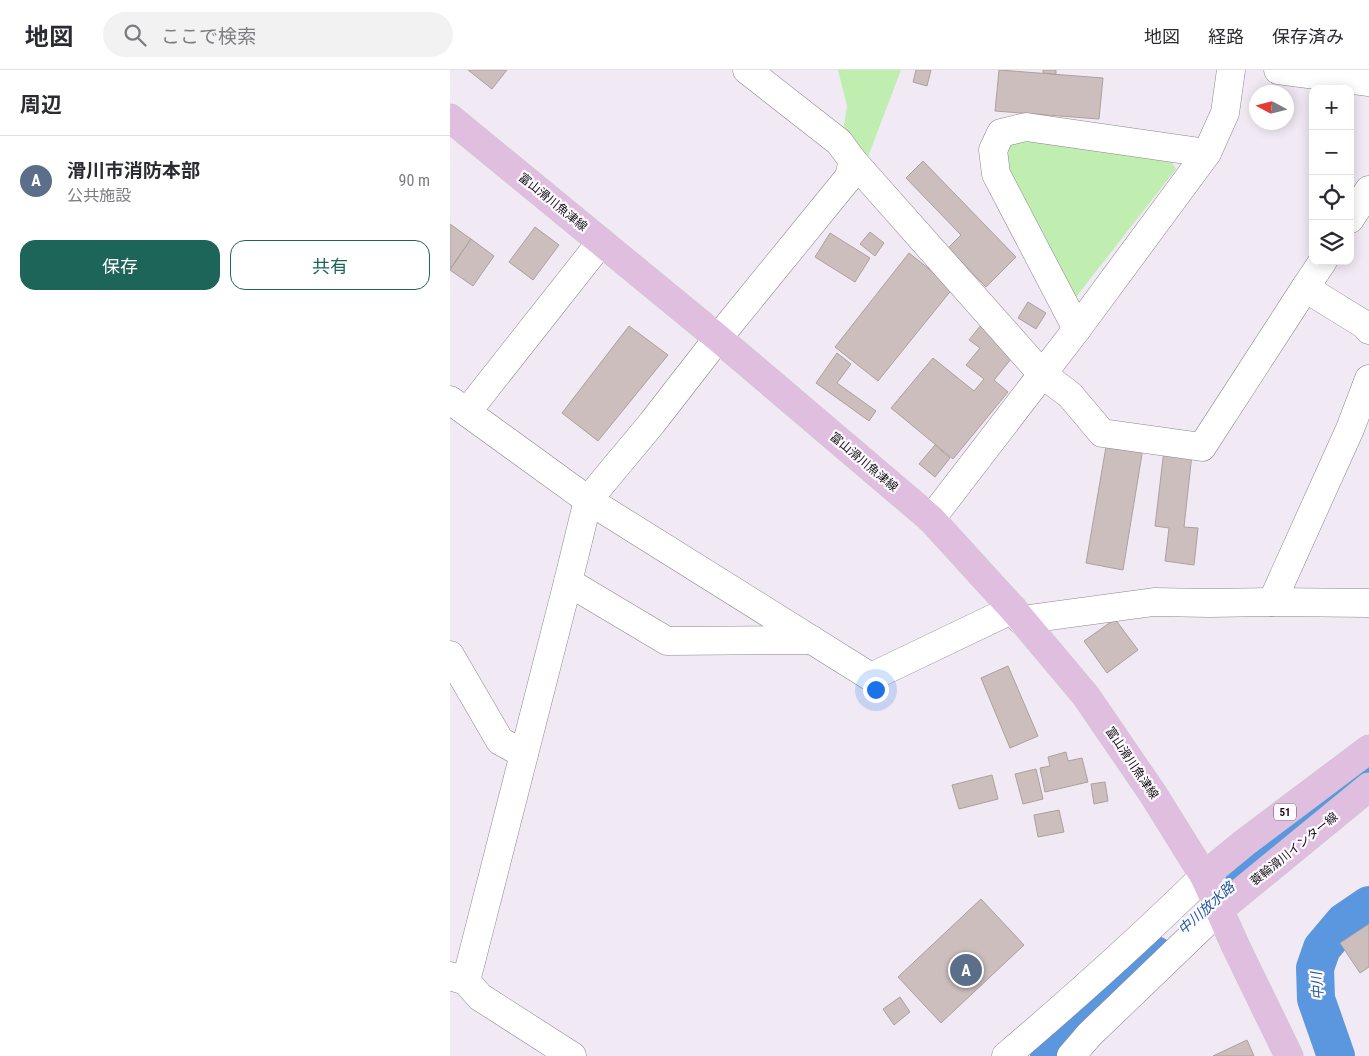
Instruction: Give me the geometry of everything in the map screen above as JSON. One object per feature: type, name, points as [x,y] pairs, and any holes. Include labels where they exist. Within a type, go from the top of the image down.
[{"type":"main road","name":"富山滑川魚津線","points":[[450,118],[718,338],[931,519],[1017,614],[1086,696],[1153,794],[1204,876]]},
{"type":"main road","name":"51","points":[[1204,876],[1244,842],[1369,749]]},
{"type":"main road","name":"蓑輪滑川インター線","points":[[1219,910],[1369,787]]},
{"type":"main road","points":[[1204,876],[1289,1056]]},
{"type":"street","points":[[747,70],[839,142],[853,161],[1042,374],[1070,395],[1102,433],[1202,447],[1320,265]]},
{"type":"street","points":[[931,519],[1077,329],[1207,153],[1225,113],[1231,70]]},
{"type":"street","points":[[1278,70],[1369,82]]},
{"type":"street","points":[[1077,329],[996,174],[993,150],[1001,133],[1026,127],[1207,153]]},
{"type":"street","points":[[572,1056],[480,997],[458,979],[524,754],[588,500],[849,177],[853,161]]},
{"type":"street","points":[[1354,213],[1369,190]]},
{"type":"street","points":[[601,242],[458,406],[588,500],[871,677],[1017,614],[1154,602],[1209,604],[1272,602],[1369,603]]},
{"type":"street","points":[[1306,288],[1369,330]]},
{"type":"street","points":[[1272,602],[1350,429],[1369,379]]},
{"type":"street","points":[[568,582],[667,641],[812,640]]},
{"type":"street","points":[[450,655],[500,741],[524,754]]},
{"type":"street","points":[[1006,1056],[1156,923],[1204,876]]},
{"type":"street","points":[[1071,1056],[1089,1035],[1219,910]]},
{"type":"green space","points":[[838,70],[901,70],[866,162],[857,143],[843,131],[847,106]]},
{"type":"green space","points":[[1034,141],[1167,155],[1176,169],[1076,297],[1002,164],[1004,150],[1015,142]]},
{"type":"building","points":[[468,70],[507,70],[492,89]]},
{"type":"building","points":[[916,70],[931,70],[927,86],[913,82]]},
{"type":"building","points":[[999,70],[1103,78],[1099,119],[995,111]]},
{"type":"building","points":[[1043,70],[1056,70],[1056,74],[1043,73]]},
{"type":"building","points":[[923,161],[1016,257],[986,287],[948,248],[961,235],[906,178]]},
{"type":"building","points":[[450,224],[471,239],[450,269]]},
{"type":"building","points":[[535,227],[559,245],[533,280],[509,262]]},
{"type":"building","points":[[870,232],[884,243],[875,256],[860,244]]},
{"type":"building","points":[[830,233],[870,258],[855,282],[815,257]]},
{"type":"building","points":[[471,239],[494,256],[473,286],[450,270]]},
{"type":"building","points":[[909,253],[953,288],[878,381],[835,347]]},
{"type":"building","points":[[1028,302],[1046,313],[1036,329],[1018,318]]},
{"type":"building","points":[[981,325],[1016,353],[994,380],[1008,392],[953,459],[891,408],[933,358],[974,391],[984,379],[966,365],[980,348],[969,340]]},
{"type":"building","points":[[629,326],[668,355],[598,441],[562,413]]},
{"type":"building","points":[[837,353],[851,364],[837,383],[876,411],[869,421],[816,383]]},
{"type":"building","points":[[1107,441],[1143,448],[1123,570],[1086,563]]},
{"type":"building","points":[[935,445],[950,458],[935,477],[919,464]]},
{"type":"building","points":[[1164,450],[1192,454],[1184,527],[1198,528],[1194,565],[1165,561],[1169,528],[1155,526]]},
{"type":"building","points":[[1115,619],[1138,650],[1107,673],[1084,641]]},
{"type":"building","points":[[1008,666],[1038,736],[1010,748],[981,678]]},
{"type":"building","points":[[1066,752],[1068,761],[1082,758],[1088,782],[1045,792],[1040,768],[1050,766],[1048,757]]},
{"type":"building","points":[[1036,769],[1043,799],[1023,804],[1015,774]]},
{"type":"building","points":[[992,775],[998,799],[959,809],[952,785]]},
{"type":"building","points":[[1105,782],[1108,801],[1094,804],[1091,784]]},
{"type":"building","points":[[1059,810],[1064,832],[1038,837],[1034,815]]},
{"type":"building","points":[[981,899],[1024,945],[941,1023],[898,977]]},
{"type":"building","points":[[1369,924],[1369,967],[1360,973],[1340,943]]},
{"type":"building","points":[[900,997],[910,1012],[894,1025],[883,1009]]},
{"type":"building","points":[[1247,1040],[1254,1056],[1213,1056]]},
{"type":"waterway","name":"中川放水路","points":[[1244,874],[1369,767]]},
{"type":"waterway","name":"中川","points":[[1336,1056],[1316,999],[1315,968],[1322,948],[1344,922],[1369,905]]},
{"type":"waterway","name":"中川放水路","points":[[1049,1056],[1083,1020],[1155,955]]},
{"type":"place","name":"滑川市消防本部","points":[[966,970]]}]
